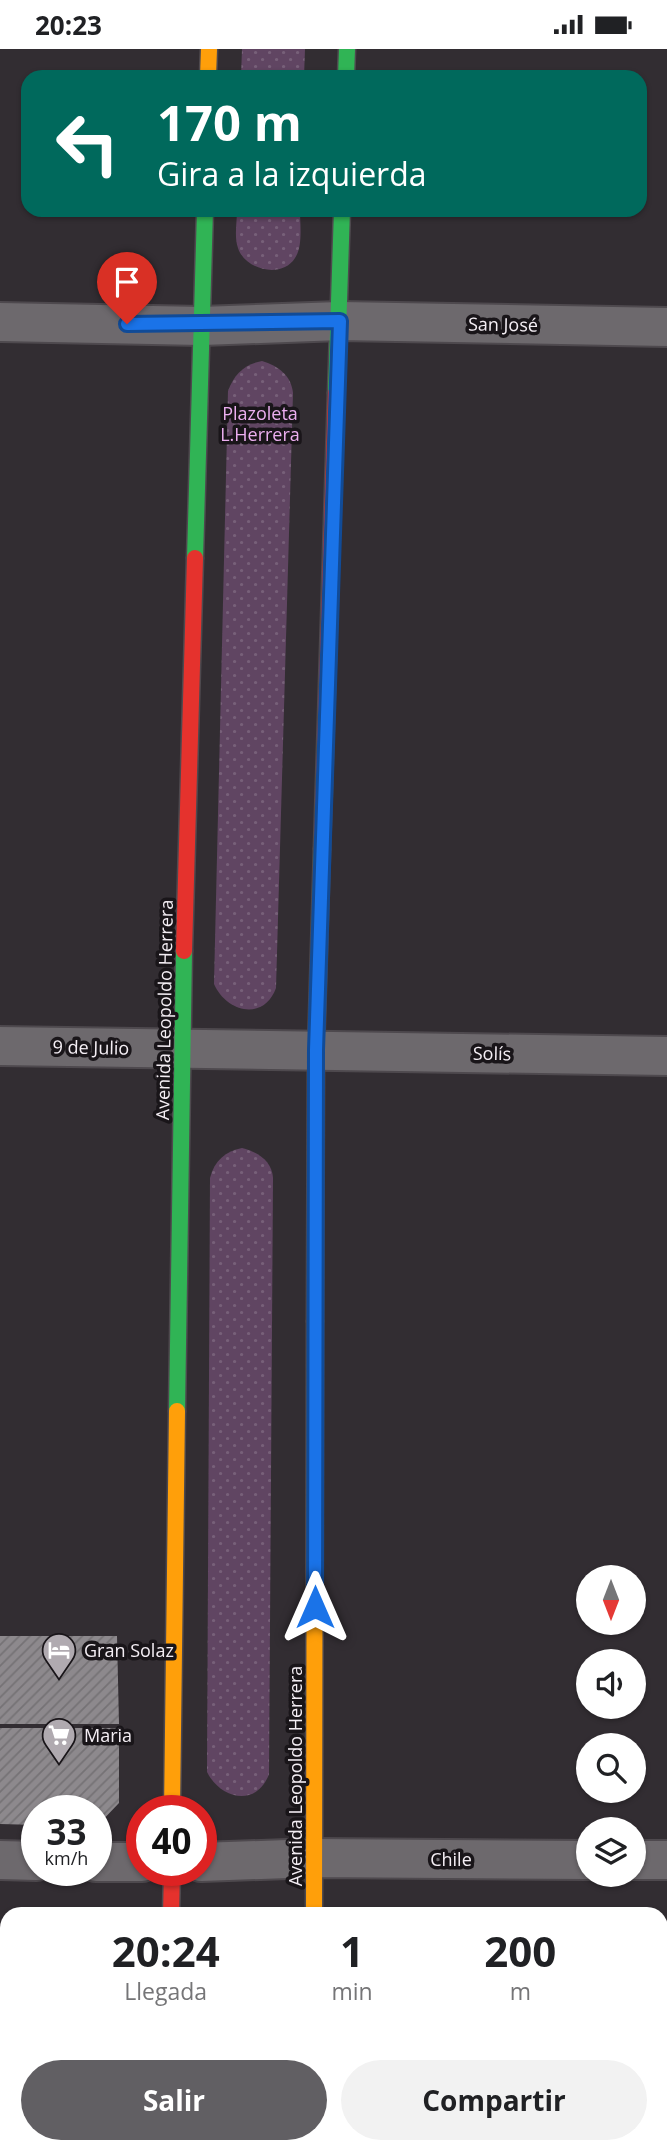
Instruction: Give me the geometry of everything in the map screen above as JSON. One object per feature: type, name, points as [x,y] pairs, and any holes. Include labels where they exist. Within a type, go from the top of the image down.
[{"type":"street","points":[[208,70],[209,49]]},
{"type":"street","points":[[346,49],[346,70]]},
{"type":"street","name":"Avenida Leopoldo Herrera","points":[[172,1795],[181,1049],[205,217]]},
{"type":"street","name":"Avenida Leopoldo Herrera","points":[[314,1907],[316,1050],[342,217]]},
{"type":"street","name":"San José","points":[[0,323],[202,325],[340,321],[667,327]]},
{"type":"street","name":"9 de Julio","points":[[0,1046],[316,1050]]},
{"type":"street","name":"Solís","points":[[316,1050],[667,1056]]},
{"type":"street","name":"Chile","points":[[217,1861],[315,1858],[576,1860]]},
{"type":"street","points":[[0,1860],[21,1861]]},
{"type":"street","points":[[646,1860],[667,1860]]},
{"type":"street","points":[[171,1907],[172,1886]]},
{"type":"green space","points":[[242,49],[305,49],[304,70],[241,70]]},
{"type":"green space","points":[[237,217],[300,217],[298,253],[289,265],[282,268],[264,269],[248,262],[242,256],[236,239]]},
{"type":"green space","name":"Plazoleta L.Herrera","points":[[262,361],[283,372],[290,381],[293,393],[276,988],[263,1005],[255,1009],[245,1009],[227,1002],[214,984],[228,391],[241,371]]},
{"type":"green space","points":[[242,1148],[263,1158],[270,1167],[273,1178],[269,1774],[256,1792],[239,1796],[221,1789],[207,1772],[210,1178],[214,1167],[222,1158]]},
{"type":"building","name":"Gran Solaz","points":[[0,1636],[117,1636],[119,1724],[0,1724]]},
{"type":"building","name":"Maria","points":[[0,1728],[119,1728],[119,1803],[112,1810],[112,1795],[21,1795],[21,1825],[0,1824]]},
{"type":"traffic: fast","points":[[346,70],[347,49]]},
{"type":"traffic: fast","points":[[195,558],[205,217]]},
{"type":"traffic: fast","points":[[336,393],[342,217]]},
{"type":"traffic: fast","points":[[315,1321],[316,1050],[322,849]]},
{"type":"traffic: fast","points":[[177,1411],[184,951]]},
{"type":"traffic: slow","points":[[208,70],[209,49]]},
{"type":"traffic: slow","points":[[314,1907],[315,1321]]},
{"type":"traffic: slow","points":[[172,1795],[177,1411]]},
{"type":"traffic: jam","points":[[322,849],[336,393]]},
{"type":"traffic: jam","points":[[184,951],[195,558]]},
{"type":"traffic: jam","points":[[171,1907],[172,1886]]},
{"type":"place","name":"Gran Solaz","points":[[59,1680]]},
{"type":"place","name":"Maria","points":[[59,1765]]},
{"type":"route","points":[[127,324],[340,321],[316,1050],[315,1607]]}]
